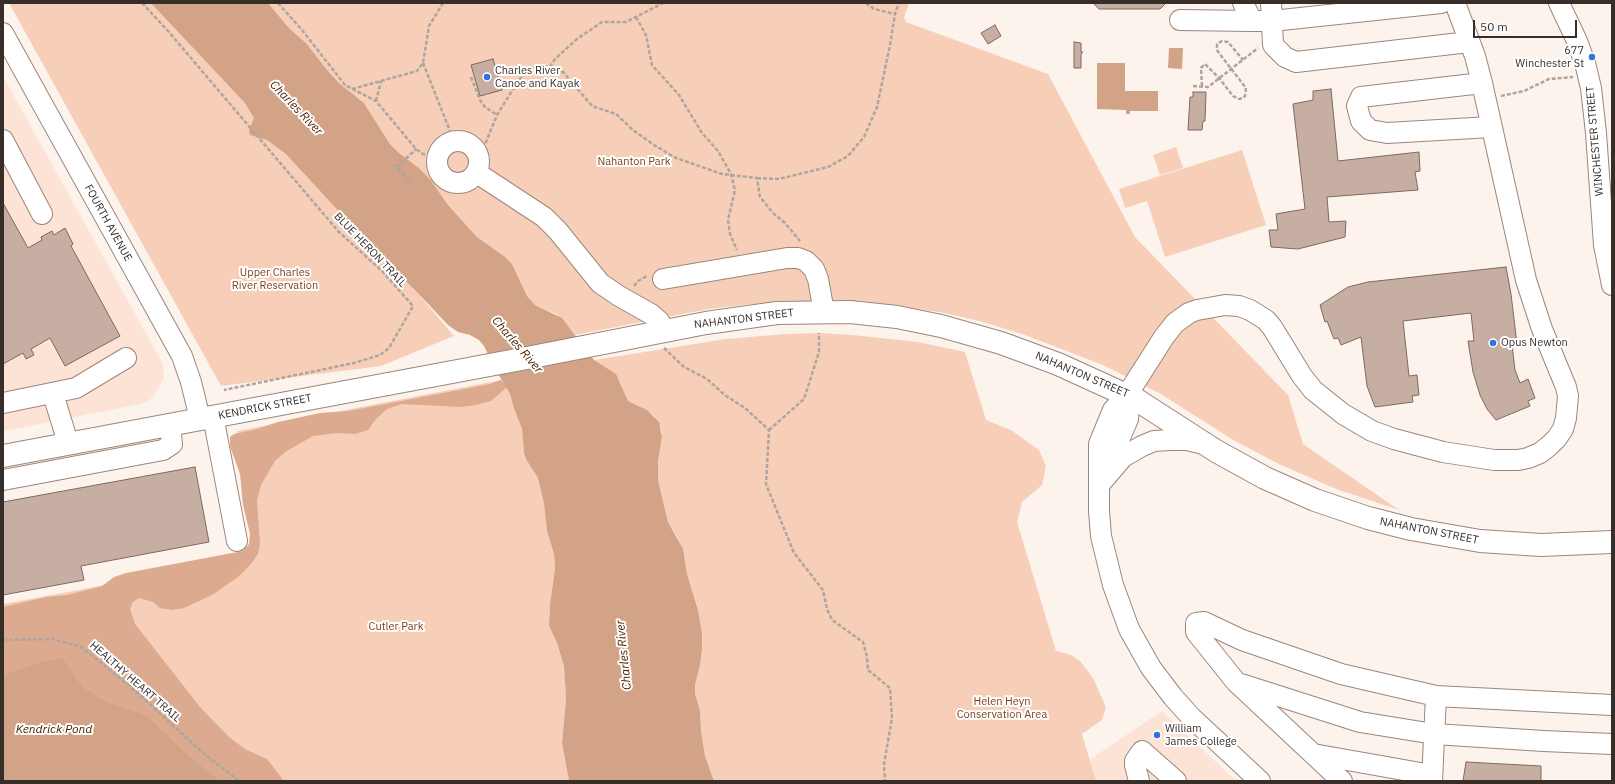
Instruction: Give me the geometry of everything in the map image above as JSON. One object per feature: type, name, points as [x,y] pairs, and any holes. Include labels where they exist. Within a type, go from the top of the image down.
[{"type":"main road","name":"NAHANTON STREET","points":[[527,358],[755,315],[785,312],[824,312],[862,313],[897,317],[963,332],[1046,359],[1127,395],[1158,412],[1205,444],[1235,462],[1296,492],[1350,513],[1395,526],[1449,536],[1502,543],[1551,545],[1612,542]]},
{"type":"main road","name":"KENDRICK STREET","points":[[3,456],[527,358]]},
{"type":"street","points":[[1242,3],[1252,21]]},
{"type":"street","points":[[1180,20],[1272,21],[1441,3]]},
{"type":"street","points":[[1260,781],[1182,707],[1151,668],[1134,639],[1119,603],[1106,560],[1100,523],[1099,484],[1128,419],[1129,407],[1127,395],[1164,337],[1175,323],[1189,313],[1204,308],[1232,305],[1250,310],[1266,320],[1272,327],[1302,376],[1313,390],[1338,411],[1372,431],[1394,439],[1443,452],[1494,460],[1518,460],[1528,458],[1550,446],[1563,429],[1566,418],[1568,396],[1566,387],[1542,329],[1528,286],[1484,91],[1455,3]]},
{"type":"street","name":"WINCHESTER STREET","points":[[1559,3],[1577,41],[1588,76],[1595,125],[1604,245],[1612,285]]},
{"type":"street","points":[[1272,21],[1273,44],[1284,57],[1296,62],[1469,42]]},
{"type":"street","name":"FOURTH AVENUE","points":[[3,33],[182,356],[206,418],[237,541]]},
{"type":"street","points":[[1484,91],[1361,97],[1357,106],[1361,121],[1370,130],[1387,133],[1491,127]]},
{"type":"street","points":[[3,140],[42,214]]},
{"type":"street","points":[[454,141],[467,143],[477,152],[479,159],[477,173],[467,182],[454,183],[448,180],[439,170],[438,157],[444,147],[454,141]]},
{"type":"street","points":[[477,173],[544,217],[558,231],[600,283],[611,292],[651,314],[659,321],[659,332]]},
{"type":"street","points":[[663,279],[787,258],[803,259],[811,264],[817,274],[824,312]]},
{"type":"street","points":[[3,403],[53,394],[76,388],[126,358]]},
{"type":"street","points":[[53,394],[64,429],[66,444]]},
{"type":"street","points":[[3,480],[163,450],[172,444],[170,424]]},
{"type":"street","points":[[1099,484],[1123,457],[1148,443],[1162,440],[1179,440],[1205,444]]},
{"type":"street","points":[[1342,781],[1236,682],[1196,632],[1196,623],[1204,622],[1242,640],[1341,674],[1436,696],[1612,705]]},
{"type":"street","points":[[1236,682],[1360,722],[1434,734],[1536,741],[1612,744]]},
{"type":"street","points":[[1313,754],[1432,778],[1436,696]]},
{"type":"street","points":[[1139,781],[1135,765],[1142,751],[1176,781]]},
{"type":"path","name":"BLUE HERON TRAIL","points":[[142,3],[168,31],[338,231],[383,272],[413,306],[389,348],[380,355],[354,363],[224,390]]},
{"type":"path","points":[[278,3],[302,30],[345,85],[376,101],[416,149],[423,154],[438,157]]},
{"type":"path","points":[[352,89],[417,71],[423,63],[429,26],[443,3]]},
{"type":"path","points":[[550,67],[555,59],[577,39],[602,22],[626,22],[663,3]]},
{"type":"path","points":[[866,3],[874,9],[895,14]]},
{"type":"path","points":[[477,152],[486,142],[497,115],[518,81],[525,74],[538,66],[550,67],[563,72],[592,106],[616,114],[633,130],[654,145],[676,158],[707,170],[722,174],[779,179],[828,167],[848,156],[864,137],[876,108],[890,45],[895,14],[899,3]]},
{"type":"path","points":[[636,17],[646,34],[652,64],[679,95],[702,132],[718,151],[731,174],[735,190],[728,220],[730,234],[742,265]]},
{"type":"path","points":[[1193,86],[1208,87],[1243,60],[1272,21]]},
{"type":"path","points":[[1202,86],[1200,73],[1203,65],[1205,64],[1219,78],[1233,96],[1240,99],[1243,98],[1245,96],[1246,88],[1217,50],[1217,44],[1226,41],[1243,60]]},
{"type":"path","points":[[423,63],[454,141]]},
{"type":"path","points":[[1484,91],[1524,91],[1549,79],[1588,76]]},
{"type":"path","points":[[472,77],[480,100],[485,107],[497,115]]},
{"type":"path","points":[[376,101],[381,82]]},
{"type":"path","points":[[397,167],[416,149]]},
{"type":"path","points":[[394,164],[411,182]]},
{"type":"path","points":[[757,178],[760,197],[773,213],[796,234],[802,246],[803,259]]},
{"type":"path","points":[[626,300],[638,280],[656,275],[663,279]]},
{"type":"path","points":[[659,332],[667,352],[684,368],[707,379],[726,396],[745,408],[769,430]]},
{"type":"path","points":[[819,333],[819,352],[804,399],[769,430],[766,484],[794,553],[823,590],[827,609],[832,620],[863,642],[867,657],[868,670],[890,688],[892,718],[884,764],[884,781]]},
{"type":"path","name":"HEALTHY HEART TRAIL","points":[[3,640],[54,639],[81,647],[130,686],[203,753],[239,781]]},
{"type":"shaded area","points":[[3,76],[163,364],[164,378],[160,386],[150,400],[141,404],[3,431]]},
{"type":"shaded area","points":[[501,380],[507,387],[491,401],[460,407],[402,404],[387,409],[376,419],[368,430],[355,434],[337,433],[313,436],[285,452],[275,461],[261,485],[257,500],[260,545],[258,554],[251,564],[238,577],[212,595],[184,608],[172,610],[160,608],[153,602],[139,598],[133,602],[130,609],[135,624],[200,707],[229,737],[245,749],[267,759],[284,781],[221,781],[194,760],[146,715],[106,701],[83,687],[63,658],[3,675],[3,607],[46,597],[67,595],[102,586],[114,577],[126,573],[243,551],[249,544],[250,534],[243,505],[240,474],[230,446],[230,437],[234,434],[257,429],[278,422],[320,413],[348,411],[490,384]]},
{"type":"shaded area","name":"William James College","points":[[1162,711],[1236,781],[1096,781],[1089,760]]},
{"type":"green space","name":"Upper Charles River Reservation","points":[[9,3],[168,3],[454,336],[381,366],[221,386]]},
{"type":"green space","name":"Nahanton Park","points":[[268,3],[909,3],[904,17],[906,22],[1048,74],[1135,237],[1288,395],[1303,444],[1399,510],[1336,489],[1279,464],[1235,441],[1159,393],[1103,365],[1025,335],[983,322],[945,313],[890,305],[846,302],[752,304],[709,309],[575,335],[556,314],[535,305],[527,296],[512,264],[477,237],[448,205],[430,179],[390,144],[364,103],[339,83],[306,43],[289,28]]},
{"type":"green space","points":[[1176,147],[1183,168],[1160,175],[1153,155]]},
{"type":"green space","points":[[1242,150],[1266,225],[1165,257],[1147,201],[1125,208],[1119,189]]},
{"type":"green space","name":"Helen Heyn Conservation Area","points":[[819,333],[918,342],[965,352],[986,420],[1011,430],[1039,450],[1046,466],[1042,485],[1022,502],[1017,522],[1056,651],[1071,655],[1080,661],[1093,678],[1106,707],[1102,720],[1082,734],[1096,781],[714,781],[705,756],[701,731],[700,711],[695,693],[695,685],[702,650],[702,633],[698,610],[678,539],[668,522],[658,480],[658,461],[662,437],[661,429],[654,416],[641,407],[628,401],[619,380],[594,360],[726,339]]},
{"type":"green space","name":"Cutler Park","points":[[501,380],[510,394],[522,429],[524,453],[527,461],[538,478],[545,503],[547,531],[554,554],[555,568],[549,626],[557,643],[564,666],[566,698],[562,743],[569,781],[3,781],[3,604],[256,557],[259,548],[237,431]]},
{"type":"water","name":"Charles River","points":[[151,3],[268,3],[289,28],[306,43],[339,83],[364,103],[390,144],[430,179],[448,205],[477,237],[505,257],[512,264],[527,296],[535,305],[562,318],[594,360],[616,374],[628,401],[647,410],[659,422],[662,437],[658,461],[658,480],[668,522],[683,549],[687,574],[698,610],[702,633],[702,650],[695,685],[695,693],[700,711],[701,731],[705,756],[714,781],[569,781],[562,743],[566,698],[564,666],[557,643],[549,626],[555,568],[554,554],[547,531],[544,503],[538,478],[527,461],[524,453],[522,429],[510,394],[484,346],[479,340],[470,335],[458,332],[448,325],[382,258],[286,154],[267,140],[250,135],[249,131],[254,118],[245,103]]},
{"type":"water","points":[[1169,48],[1183,48],[1182,69],[1168,68]]},
{"type":"water","points":[[1097,63],[1125,63],[1125,91],[1158,91],[1158,111],[1130,111],[1130,114],[1126,114],[1126,110],[1097,109]]},
{"type":"water","name":"Kendrick Pond","points":[[63,658],[83,687],[106,701],[146,715],[194,760],[221,781],[3,781],[3,675],[42,662]]},
{"type":"building","points":[[1093,3],[1166,3],[1160,9],[1099,9]]},
{"type":"building","points":[[995,25],[1001,36],[988,44],[981,33]]},
{"type":"building","points":[[1074,42],[1081,43],[1081,52],[1083,52],[1081,54],[1081,68],[1074,68]]},
{"type":"building","name":"Charles River Canoe and Kayak","points":[[493,59],[502,90],[480,96],[471,65]]},
{"type":"building","points":[[1331,89],[1338,161],[1419,152],[1420,171],[1415,172],[1418,190],[1327,197],[1329,222],[1346,221],[1345,237],[1298,249],[1271,247],[1269,230],[1278,230],[1276,214],[1305,209],[1293,104],[1313,100],[1313,91]]},
{"type":"building","points":[[1193,92],[1206,92],[1205,121],[1203,121],[1202,130],[1188,130],[1190,97],[1193,97]]},
{"type":"building","points":[[3,203],[28,248],[42,240],[41,237],[52,231],[54,235],[65,228],[73,244],[71,246],[120,336],[65,366],[50,338],[31,349],[34,355],[26,359],[23,353],[3,364]]},
{"type":"building","name":"Opus Newton","points":[[1506,267],[1517,344],[1512,345],[1515,370],[1520,383],[1528,379],[1535,398],[1528,401],[1530,406],[1496,420],[1487,409],[1480,395],[1473,372],[1468,341],[1474,341],[1471,313],[1403,321],[1409,376],[1417,375],[1419,395],[1412,396],[1413,402],[1375,407],[1367,386],[1361,337],[1341,345],[1338,338],[1334,339],[1327,321],[1325,322],[1320,305],[1348,287],[1368,282]]},
{"type":"building","points":[[195,467],[209,542],[81,566],[84,580],[3,595],[3,502]]},
{"type":"building","points":[[1466,762],[1541,766],[1541,781],[1463,781]]},
{"type":"place","name":"677 Winchester St","points":[[1592,57]]},
{"type":"place","name":"Charles River Canoe and Kayak","points":[[487,77]]},
{"type":"place","name":"Opus Newton","points":[[1493,343]]},
{"type":"place","name":"William James College","points":[[1157,735]]}]
